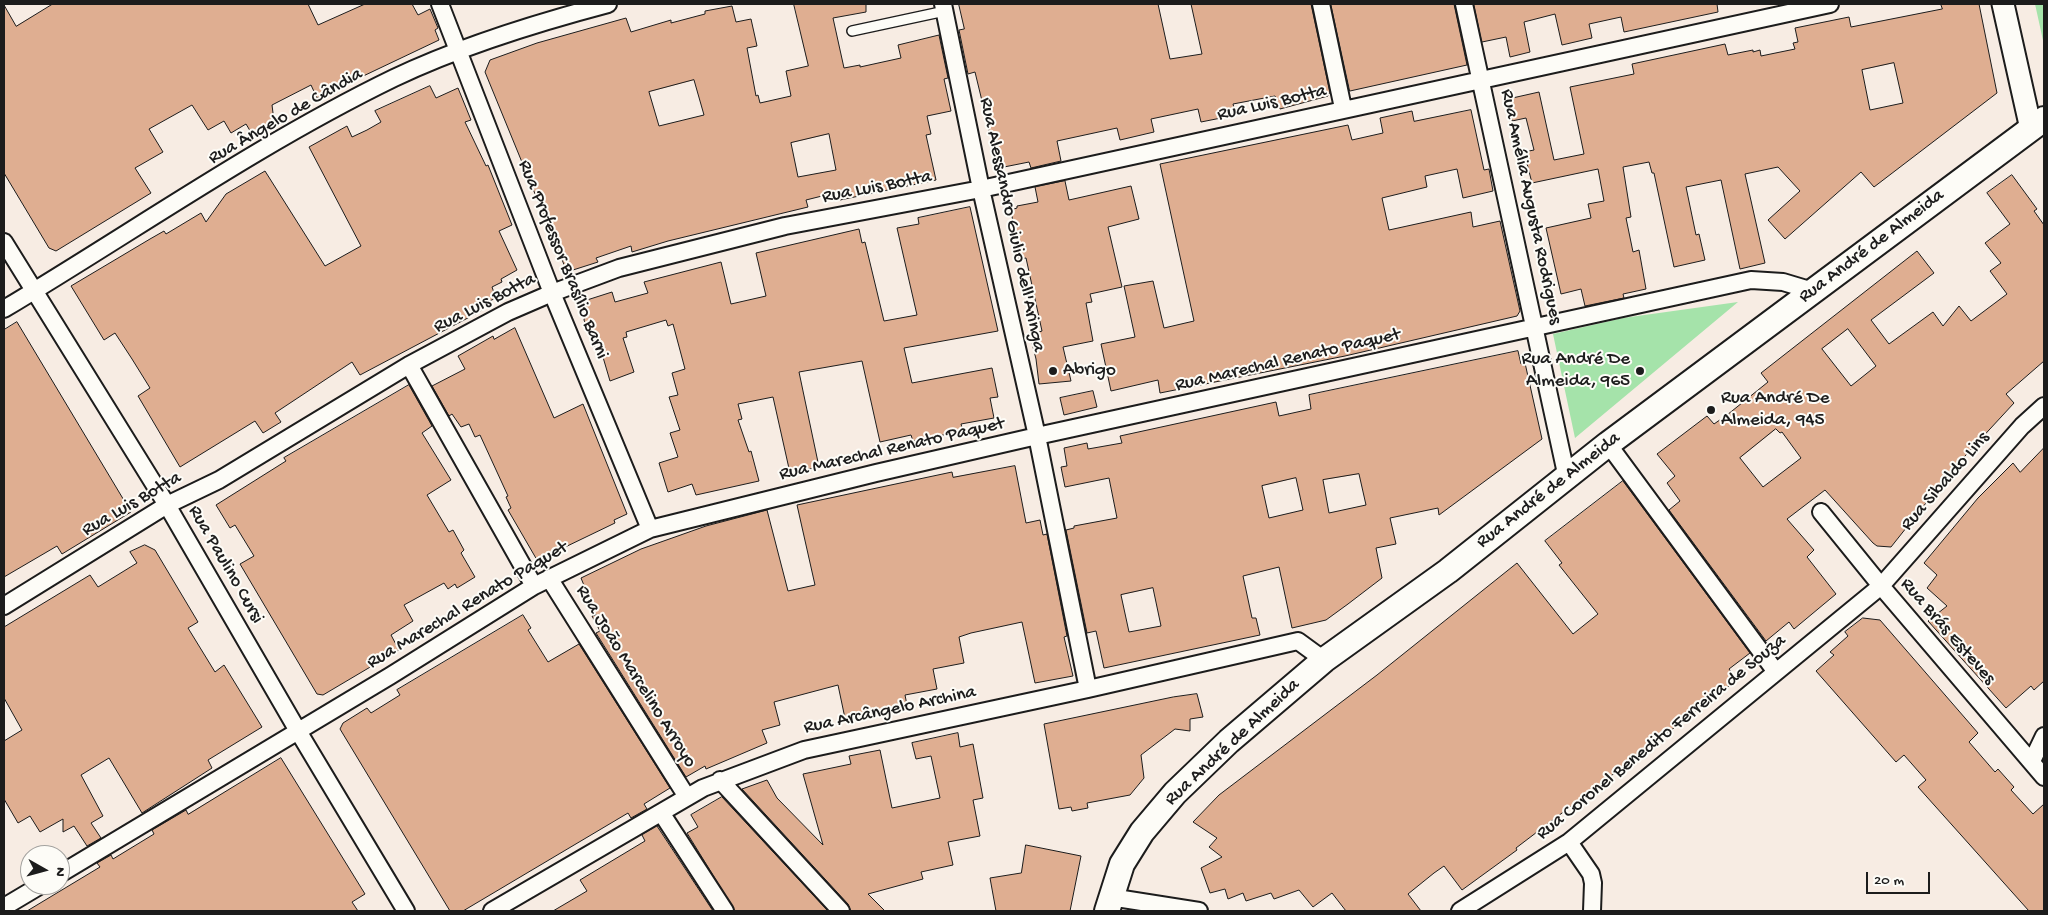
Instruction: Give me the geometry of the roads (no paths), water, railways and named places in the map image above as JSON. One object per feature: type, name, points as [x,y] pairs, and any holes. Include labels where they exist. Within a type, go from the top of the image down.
[{"type":"main road","name":"Rua André de Almeida","points":[[1108,904],[1122,864],[1142,832],[1175,793],[1229,741],[1324,660],[1448,571],[1568,478],[1608,444],[2037,124]]},
{"type":"street","name":"Rua Professor Brasílio Barni","points":[[440,4],[552,293],[650,529]]},
{"type":"street","name":"Rua Ângelo de Cândia","points":[[4,309],[308,124],[395,78],[459,52],[608,4]]},
{"type":"street","points":[[1321,4],[1343,108]]},
{"type":"street","name":"Rua Amélia Augusta Rodrigues","points":[[1464,4],[1568,478]]},
{"type":"street","name":"Rua Luis Botta","points":[[4,606],[167,505],[219,480],[409,366],[508,312],[619,268],[700,246],[874,208],[981,189],[1343,108],[1482,80],[1830,4]]},
{"type":"street","points":[[2003,4],[2037,124]]},
{"type":"street","name":"Rua Alessandro Giulio dell'Aringa","points":[[944,8],[981,189],[1037,436],[1088,689]]},
{"type":"street","name":"Rua Paulino Cursi","points":[[4,242],[167,505],[298,731],[406,911]]},
{"type":"street","name":"Rua Marechal Renato Paquet","points":[[70,868],[534,586],[650,529],[876,473],[1037,436],[1751,280],[1783,282],[1813,291]]},
{"type":"street","points":[[409,366],[534,586]]},
{"type":"street","name":"Rua Sibaldo Lins","points":[[1881,586],[2022,426],[2044,406]]},
{"type":"street","points":[[1608,444],[1752,636],[1776,672]]},
{"type":"street","name":"Rua Brás Esteves","points":[[1821,512],[1881,586],[2044,777]]},
{"type":"street","name":"Rua João Marcelino Arroyo","points":[[549,578],[686,797]]},
{"type":"street","name":"Rua Coronel Benedito Ferreira de Souza","points":[[1460,911],[1569,842],[1881,586]]},
{"type":"street","name":"Rua Arcângelo Archina","points":[[492,911],[662,814],[686,797],[720,780],[804,750],[1088,689],[1298,641],[1324,660]]},
{"type":"street","points":[[2032,761],[2044,736]]},
{"type":"street","points":[[720,780],[841,911]]},
{"type":"street","points":[[662,814],[725,911]]},
{"type":"street","points":[[1569,842],[1591,874],[1593,883],[1592,911]]},
{"type":"street","points":[[4,908],[25,895]]},
{"type":"street","points":[[1108,904],[1199,911]]},
{"type":"lane","points":[[852,31],[944,8]]},
{"type":"place","name":"Abrigo","points":[[1053,371]]},
{"type":"place","name":"Rua André De Almeida, 965","points":[[1640,371]]},
{"type":"place","name":"Rua André De Almeida, 945","points":[[1711,410]]}]
